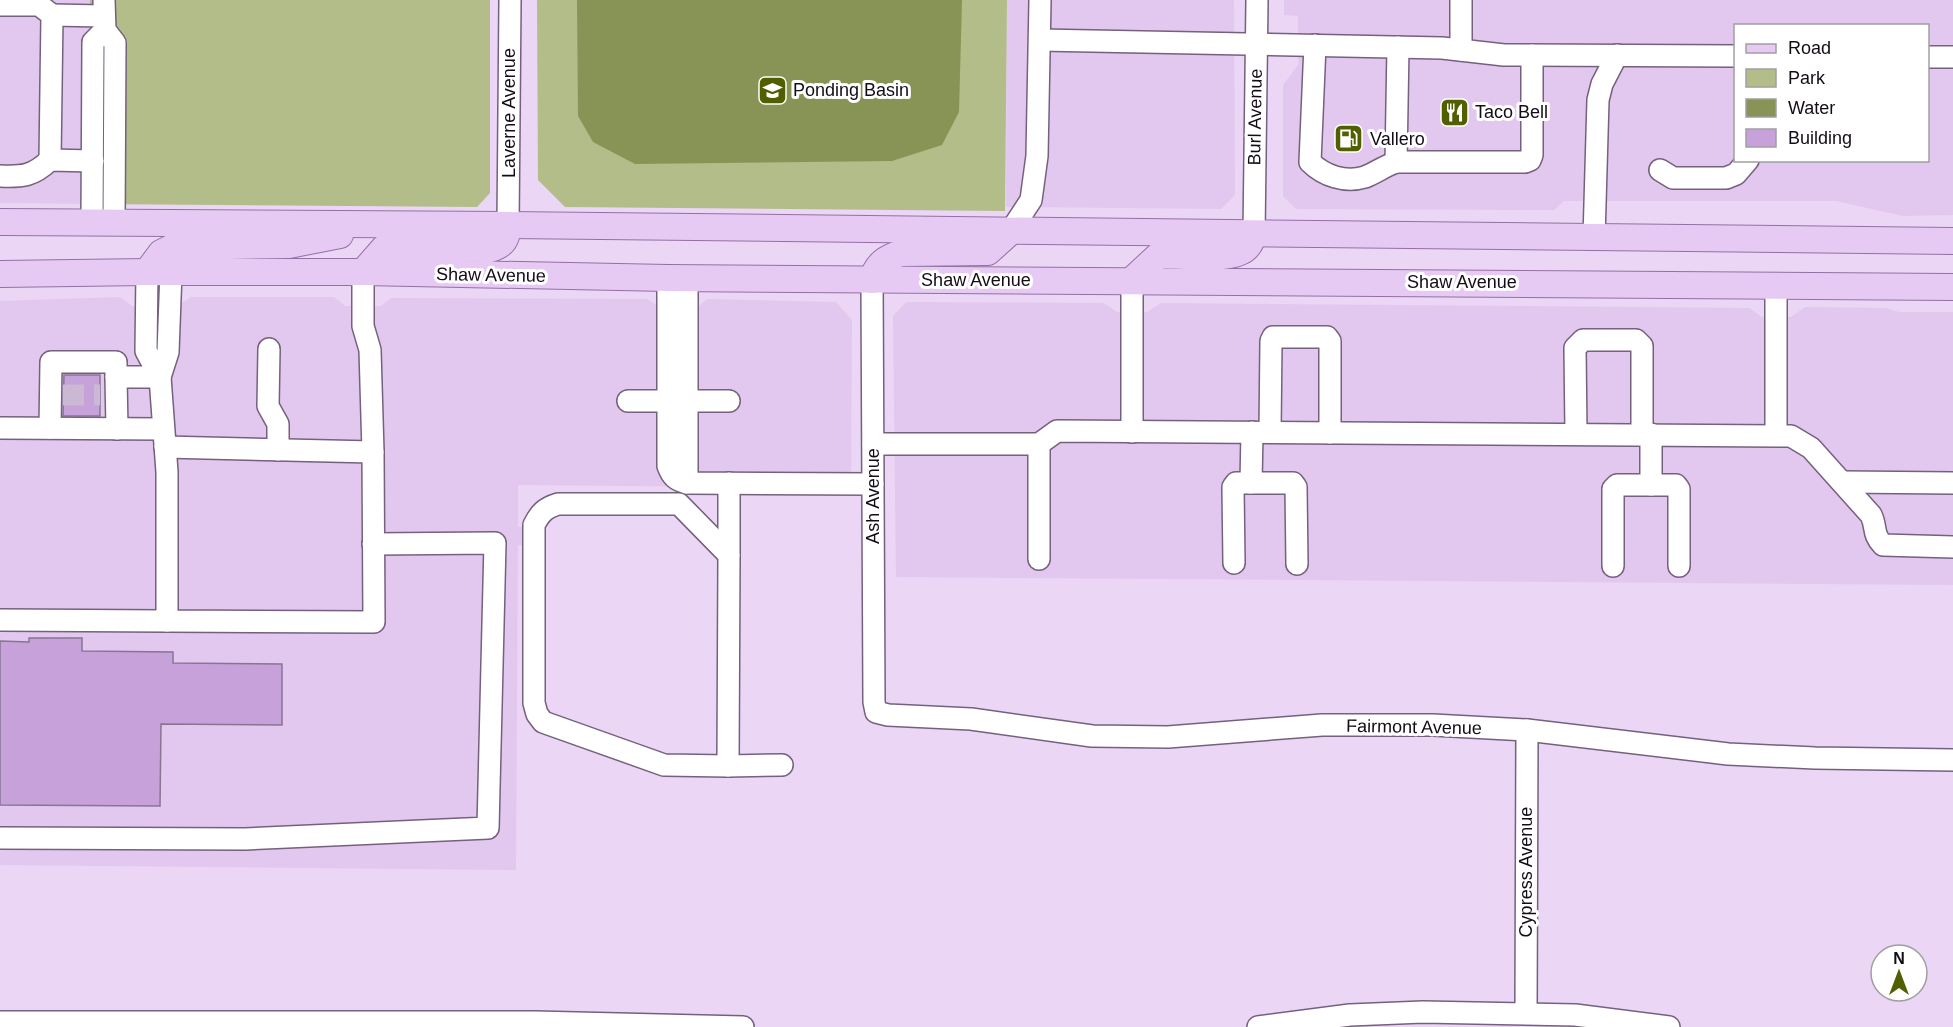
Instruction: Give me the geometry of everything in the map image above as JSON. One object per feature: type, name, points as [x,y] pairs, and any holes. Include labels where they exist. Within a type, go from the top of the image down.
[{"type":"main road","points":[[0,222],[508,225],[1953,241]]},
{"type":"main road","points":[[159,272],[161,254],[173,247],[289,245],[396,225]]},
{"type":"main road","points":[[363,272],[384,248],[490,249],[501,246],[507,237],[508,225]]},
{"type":"main road","points":[[872,280],[876,269],[890,256],[988,252],[1010,232]]},
{"type":"main road","points":[[1132,280],[1159,255],[1239,253],[1250,245],[1254,234]]},
{"type":"main road","name":"Shaw Avenue","points":[[0,274],[363,272],[872,280],[1776,284],[1953,287]]},
{"type":"street","name":"Laverne Avenue","points":[[508,225],[510,0]]},
{"type":"street","points":[[1010,232],[1031,200],[1038,156],[1040,0]]},
{"type":"street","name":"Burl Avenue","points":[[1254,234],[1257,0]]},
{"type":"street","points":[[1461,0],[1461,50]]},
{"type":"street","points":[[0,5],[39,5],[52,15],[104,15]]},
{"type":"street","points":[[50,160],[52,15]]},
{"type":"street","points":[[103,223],[93,161],[93,42],[104,15]]},
{"type":"street","points":[[103,223],[115,43],[104,15]]},
{"type":"street","points":[[1040,40],[1398,47],[1504,55],[1734,56]]},
{"type":"street","points":[[1315,45],[1310,162],[1318,170],[1335,178],[1364,177],[1396,162],[1525,162],[1530,160],[1532,155],[1532,55]]},
{"type":"street","points":[[1396,162],[1398,47]]},
{"type":"street","points":[[1594,238],[1598,100],[1602,84],[1617,55]]},
{"type":"street","points":[[1929,57],[1953,57]]},
{"type":"street","points":[[0,176],[18,177],[37,172],[50,160],[93,161]]},
{"type":"street","points":[[1660,170],[1673,178],[1726,178],[1736,174],[1746,162]]},
{"type":"street","points":[[159,272],[146,351],[160,377],[167,472],[167,621]]},
{"type":"street","points":[[0,620],[374,622],[370,350],[363,326],[363,272]]},
{"type":"street","points":[[677,278],[678,401],[668,466],[671,475],[687,483],[873,484]]},
{"type":"street","name":"Ash Avenue","points":[[872,280],[874,702],[876,712]]},
{"type":"street","points":[[1132,280],[1132,432]]},
{"type":"street","points":[[1776,284],[1776,435]]},
{"type":"street","points":[[1251,483],[1261,432],[1272,337],[1327,337],[1330,341],[1330,433]]},
{"type":"street","points":[[1576,434],[1575,348],[1578,342],[1583,339],[1635,339],[1642,346],[1651,485]]},
{"type":"street","points":[[269,349],[268,406],[278,424],[278,450]]},
{"type":"street","points":[[50,428],[57,395],[51,362],[116,362],[111,389],[117,429]]},
{"type":"street","points":[[111,389],[160,377]]},
{"type":"street","points":[[627,401],[729,401]]},
{"type":"street","points":[[0,428],[117,429],[164,438],[278,450],[373,452]]},
{"type":"street","points":[[873,444],[1039,444],[1057,431],[1791,436],[1811,448],[1871,515],[1875,535],[1883,545],[1953,547]]},
{"type":"street","points":[[1039,444],[1039,559]]},
{"type":"street","points":[[1842,482],[1953,483]]},
{"type":"street","points":[[728,766],[729,483]]},
{"type":"street","points":[[1234,563],[1233,487],[1236,483],[1293,483],[1296,487],[1297,564]]},
{"type":"street","points":[[1613,566],[1613,489],[1617,485],[1676,485],[1679,489],[1679,566]]},
{"type":"street","points":[[729,555],[679,504],[558,504],[539,513],[534,525],[534,703],[537,714],[543,722],[664,765],[782,765]]},
{"type":"street","points":[[0,838],[245,839],[488,828],[495,543],[373,544]]},
{"type":"street","name":"Fairmont Avenue","points":[[876,712],[888,715],[971,719],[1092,736],[1168,737],[1322,725],[1433,725],[1527,730],[1728,754],[1953,760]]},
{"type":"street","name":"Cypress Avenue","points":[[1526,1013],[1527,730]]},
{"type":"street","points":[[1258,1027],[1350,1021],[1423,1012],[1575,1015],[1669,1027]]},
{"type":"street","points":[[0,1022],[743,1027]]},
{"type":"shaded area","points":[[0,0],[90,0],[89,204],[0,203]]},
{"type":"shaded area","points":[[1007,0],[1234,0],[1235,195],[1221,209],[1006,207]]},
{"type":"shaded area","points":[[1284,0],[1953,0],[1953,215],[1903,216],[1836,201],[1564,201],[1554,210],[1296,209],[1283,196],[1283,85],[1298,65],[1298,16],[1284,15]]},
{"type":"shaded area","points":[[120,297],[132,306],[179,305],[191,297],[334,297],[345,306],[381,306],[391,298],[647,299],[661,308],[697,308],[707,299],[836,302],[852,320],[851,488],[518,485],[518,527],[524,527],[524,545],[518,545],[516,870],[0,865],[0,301]]},
{"type":"shaded area","points":[[906,302],[1104,303],[1117,312],[1147,312],[1161,303],[1749,308],[1762,317],[1791,317],[1805,307],[1886,308],[1899,312],[1953,312],[1953,585],[896,577],[893,316]]},
{"type":"green space","points":[[90,0],[490,0],[490,193],[477,207],[89,204]]},
{"type":"green space","name":"Ponding Basin","points":[[537,0],[1007,0],[1005,211],[565,207],[538,180]]},
{"type":"water","name":"Ponding Basin","points":[[577,0],[962,0],[959,112],[942,145],[892,161],[635,164],[593,142],[578,116]]},
{"type":"building","points":[[64,375],[100,375],[100,416],[63,416]]},
{"type":"building","points":[[29,638],[82,638],[82,651],[173,652],[173,663],[282,664],[282,725],[161,724],[160,806],[0,805],[0,641],[29,642]]},
{"type":"tunnel","points":[[63,395],[100,395]]},
{"type":"place","name":"Ponding Basin","points":[[772,90]]},
{"type":"place","name":"Taco Bell","points":[[1454,112]]},
{"type":"place","name":"Vallero","points":[[1349,139]]}]
